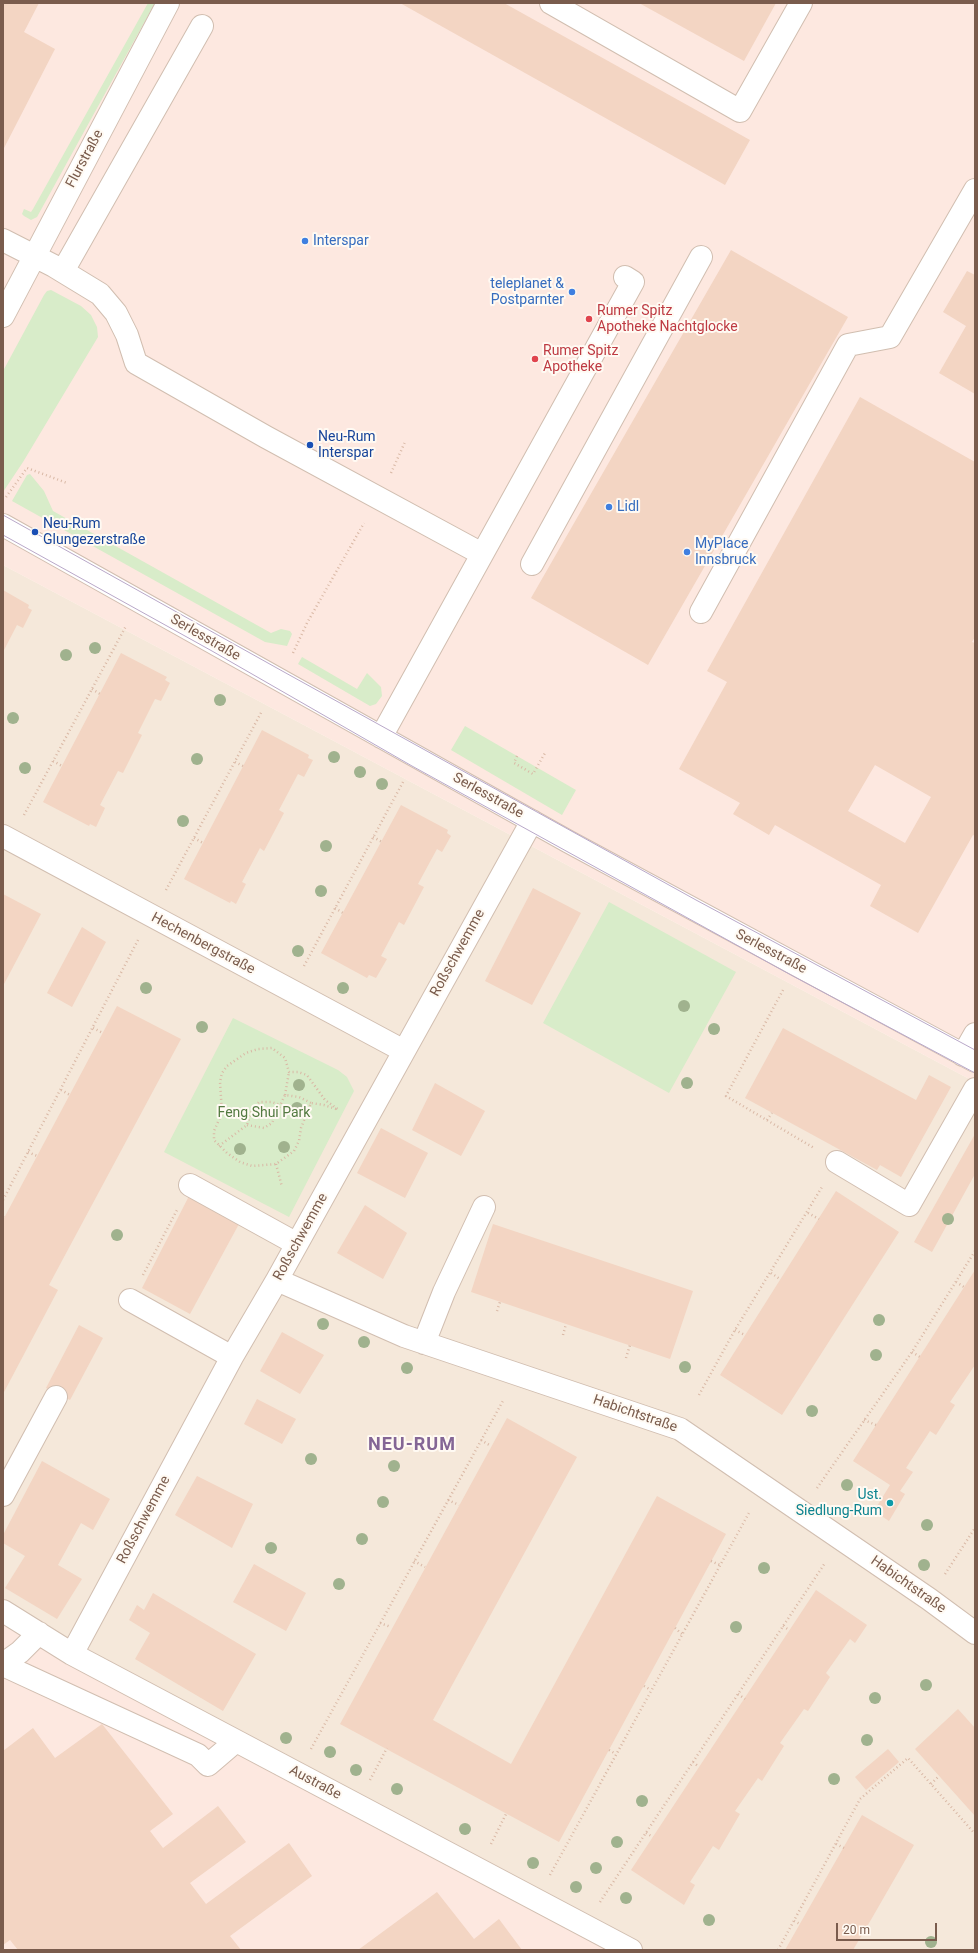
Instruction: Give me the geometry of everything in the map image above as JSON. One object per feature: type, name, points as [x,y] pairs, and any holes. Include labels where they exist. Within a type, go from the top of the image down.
[{"type":"street","name":"Flurstraße","points":[[3,316],[168,3]]},
{"type":"street","points":[[551,3],[740,111],[801,3]]},
{"type":"street","points":[[63,271],[202,26]]},
{"type":"street","points":[[701,612],[848,345],[890,337],[975,190]]},
{"type":"street","points":[[3,240],[63,271],[100,294],[116,313],[127,335],[136,363],[266,438],[379,497],[482,554]]},
{"type":"street","points":[[532,564],[701,257]]},
{"type":"street","points":[[381,737],[633,282],[625,277]]},
{"type":"street","name":"Serlesstraße","points":[[3,525],[532,821],[796,966],[969,1058]]},
{"type":"street","name":"Roßschwemme","points":[[72,1654],[232,1357],[277,1280],[532,821]]},
{"type":"street","name":"Hechenbergstraße","points":[[7,838],[404,1051]]},
{"type":"street","points":[[969,1058],[975,1034]]},
{"type":"street","points":[[837,1162],[909,1205],[975,1089]]},
{"type":"street","points":[[190,1185],[297,1244]]},
{"type":"street","points":[[424,1343],[444,1292],[484,1207]]},
{"type":"street","name":"Habichtstraße","points":[[277,1280],[404,1336],[680,1429],[929,1599],[975,1633]]},
{"type":"street","points":[[130,1300],[232,1357]]},
{"type":"street","points":[[10,1495],[56,1397]]},
{"type":"street","name":"Austraße","points":[[3,1611],[72,1654],[536,1900],[584,1926],[616,1947]]},
{"type":"street","points":[[39,1634],[20,1652],[3,1665],[198,1755],[208,1765],[236,1741]]},
{"type":"path","points":[[293,652],[307,623],[379,497],[405,442]]},
{"type":"path","points":[[5,497],[26,468],[67,483]]},
{"type":"path","points":[[7,838],[53,761],[129,622]]},
{"type":"path","points":[[92,689],[100,694]]},
{"type":"path","points":[[3,1200],[151,916],[262,711]]},
{"type":"path","points":[[517,756],[514,763],[533,774],[545,753]]},
{"type":"path","points":[[291,991],[416,756]]},
{"type":"path","points":[[53,761],[62,766]]},
{"type":"path","points":[[235,762],[243,766]]},
{"type":"path","points":[[194,838],[203,843]]},
{"type":"path","points":[[373,838],[382,842]]},
{"type":"path","points":[[335,908],[343,913]]},
{"type":"path","points":[[699,1395],[736,1330],[837,1162],[726,1096],[796,966]]},
{"type":"path","points":[[93,1028],[103,1033]]},
{"type":"path","points":[[247,1125],[264,1128],[272,1123],[285,1095],[289,1072],[285,1058],[272,1048],[258,1049],[246,1053],[227,1066],[222,1073],[220,1082],[222,1113],[214,1131],[214,1140],[219,1146],[240,1162],[252,1166],[276,1164],[294,1151],[299,1141],[301,1128],[311,1103]]},
{"type":"path","points":[[289,1072],[298,1072],[307,1075],[322,1096],[336,1109]]},
{"type":"path","points":[[61,1090],[70,1095]]},
{"type":"path","points":[[285,1095],[306,1099],[311,1103],[336,1109],[363,1125]]},
{"type":"path","points":[[219,1146],[234,1133],[247,1125],[252,1110],[259,1102],[272,1102],[280,1105]]},
{"type":"path","points":[[767,1120],[772,1113]]},
{"type":"path","points":[[28,1152],[37,1156]]},
{"type":"path","points":[[276,1164],[282,1187]]},
{"type":"path","points":[[130,1300],[190,1185]]},
{"type":"path","points":[[808,1212],[818,1219]]},
{"type":"path","points":[[160,1242],[164,1244]]},
{"type":"path","points":[[801,1511],[912,1352],[975,1251]]},
{"type":"path","points":[[771,1272],[780,1279]]},
{"type":"path","points":[[956,1282],[964,1287]]},
{"type":"path","points":[[497,1311],[500,1302]]},
{"type":"path","points":[[563,1335],[566,1324]]},
{"type":"path","points":[[736,1330],[745,1335]]},
{"type":"path","points":[[626,1358],[630,1345]]},
{"type":"path","points":[[912,1352],[920,1357]]},
{"type":"path","points":[[297,1773],[518,1374]]},
{"type":"path","points":[[864,1420],[876,1424]]},
{"type":"path","points":[[481,1440],[491,1446]]},
{"type":"path","points":[[536,1900],[764,1486]]},
{"type":"path","points":[[448,1500],[459,1505]]},
{"type":"path","points":[[929,1599],[975,1528]]},
{"type":"path","points":[[584,1926],[840,1539]]},
{"type":"path","points":[[414,1561],[425,1566]]},
{"type":"path","points":[[711,1561],[720,1565]]},
{"type":"path","points":[[380,1623],[392,1627]]},
{"type":"path","points":[[783,1626],[789,1630]]},
{"type":"path","points":[[675,1628],[682,1634]]},
{"type":"path","points":[[644,1686],[651,1690]]},
{"type":"path","points":[[738,1694],[745,1699]]},
{"type":"path","points":[[357,1805],[387,1748]]},
{"type":"path","points":[[609,1750],[616,1754]]},
{"type":"path","points":[[778,1950],[860,1799],[908,1758],[975,1834]]},
{"type":"path","points":[[693,1762],[699,1767]]},
{"type":"path","points":[[931,1784],[939,1776]]},
{"type":"path","points":[[646,1833],[653,1837]]},
{"type":"path","points":[[836,1844],[844,1848]]},
{"type":"path","points":[[794,1921],[800,1924]]},
{"type":"shaded area","points":[[3,3],[975,3],[975,1082],[3,565]]},
{"type":"shaded area","points":[[3,565],[975,1082],[975,1950],[604,1950],[615,1942],[3,1611]]},
{"type":"shaded area","points":[[3,1611],[615,1942],[604,1950],[3,1950]]},
{"type":"green space","points":[[148,3],[155,3],[37,217],[31,220],[22,214],[24,209],[31,212],[33,209]]},
{"type":"green space","points":[[51,290],[81,306],[91,315],[97,327],[98,337],[23,462],[3,492],[3,371],[44,295],[47,291]]},
{"type":"green space","points":[[30,474],[44,491],[53,511],[271,633],[281,629],[290,631],[292,634],[287,646],[265,642],[12,501],[27,475]]},
{"type":"green space","points":[[302,657],[357,689],[367,673],[381,687],[382,696],[376,704],[370,706],[298,664]]},
{"type":"green space","points":[[465,726],[576,790],[562,815],[451,750]]},
{"type":"green space","points":[[609,902],[736,972],[669,1093],[543,1023]]},
{"type":"green space","name":"Feng Shui Park","points":[[233,1018],[338,1070],[347,1077],[354,1091],[289,1217],[164,1152]]},
{"type":"building","points":[[3,3],[39,3],[24,32],[55,49],[3,150]]},
{"type":"building","points":[[400,3],[504,3],[750,140],[725,185]]},
{"type":"building","points":[[639,3],[776,3],[744,61]]},
{"type":"building","points":[[731,250],[848,317],[648,665],[531,598]]},
{"type":"building","points":[[967,271],[975,275],[975,394],[939,373],[966,326],[943,312]]},
{"type":"building","points":[[860,397],[975,462],[975,637],[972,642],[975,643],[975,836],[973,835],[918,933],[870,906],[881,885],[775,825],[769,835],[733,814],[740,803],[679,769],[727,682],[707,671]],"holes":[[[875,765],[931,797],[905,843],[848,811]]]},
{"type":"building","points":[[3,590],[29,605],[28,608],[32,610],[23,628],[17,625],[3,652]]},
{"type":"building","points":[[121,653],[167,677],[165,680],[170,683],[161,701],[155,699],[138,733],[142,735],[123,773],[118,771],[100,805],[105,808],[96,827],[90,824],[89,826],[43,802]]},
{"type":"building","points":[[262,730],[309,755],[308,758],[313,760],[304,777],[298,774],[279,810],[284,813],[264,851],[260,848],[242,882],[246,884],[236,904],[231,901],[230,903],[184,879]]},
{"type":"building","points":[[401,805],[448,830],[447,833],[451,836],[442,852],[437,849],[418,884],[424,887],[404,925],[399,922],[381,956],[387,959],[376,978],[369,975],[367,978],[321,953]]},
{"type":"building","points":[[533,888],[581,913],[532,1005],[485,981]]},
{"type":"building","points":[[3,894],[41,914],[3,986]]},
{"type":"building","points":[[82,927],[106,942],[72,1007],[47,993]]},
{"type":"building","points":[[117,1006],[181,1039],[49,1285],[58,1290],[3,1394],[3,1220]]},
{"type":"building","points":[[783,1028],[916,1100],[929,1075],[951,1087],[901,1177],[880,1165],[877,1170],[745,1098]]},
{"type":"building","points":[[435,1083],[485,1111],[461,1156],[412,1130]]},
{"type":"building","points":[[381,1128],[428,1153],[405,1198],[357,1173]]},
{"type":"building","points":[[975,1134],[975,1174],[932,1252],[914,1242]]},
{"type":"building","points":[[836,1191],[899,1232],[782,1415],[720,1375]]},
{"type":"building","points":[[189,1196],[239,1224],[190,1314],[142,1288]]},
{"type":"building","points":[[365,1205],[407,1233],[383,1279],[337,1253]]},
{"type":"building","points":[[493,1224],[693,1291],[670,1359],[471,1292]]},
{"type":"building","points":[[975,1270],[975,1365],[950,1402],[955,1405],[936,1435],[930,1431],[906,1468],[913,1472],[900,1491],[905,1494],[889,1521],[874,1511],[890,1485],[853,1461]]},
{"type":"building","points":[[79,1325],[103,1338],[70,1400],[46,1388]]},
{"type":"building","points":[[282,1332],[324,1355],[300,1394],[260,1371]]},
{"type":"building","points":[[257,1399],[296,1419],[282,1444],[244,1424]]},
{"type":"building","points":[[507,1418],[577,1457],[433,1720],[511,1764],[657,1496],[726,1534],[559,1842],[340,1724]]},
{"type":"building","points":[[42,1461],[110,1499],[93,1530],[81,1523],[58,1565],[82,1579],[57,1619],[5,1588],[25,1556],[3,1543],[3,1535]]},
{"type":"building","points":[[197,1476],[253,1504],[232,1548],[175,1515]]},
{"type":"building","points":[[254,1564],[306,1593],[286,1631],[233,1602]]},
{"type":"building","points":[[816,1590],[867,1625],[855,1643],[850,1639],[826,1673],[830,1677],[808,1711],[804,1709],[780,1743],[784,1746],[762,1781],[758,1778],[735,1811],[740,1814],[719,1850],[713,1846],[690,1882],[695,1885],[684,1905],[631,1870]]},
{"type":"building","points":[[153,1593],[256,1654],[223,1711],[135,1659],[150,1633],[129,1620],[137,1605],[144,1610]]},
{"type":"building","points":[[958,1709],[975,1728],[975,1816],[915,1749]]},
{"type":"building","points":[[102,1724],[173,1814],[150,1831],[163,1848],[218,1806],[246,1842],[190,1883],[206,1904],[289,1843],[312,1876],[230,1936],[241,1950],[18,1950],[10,1940],[3,1945],[3,1751],[33,1728],[55,1758]]},
{"type":"building","points":[[888,1749],[899,1762],[866,1790],[855,1777]]},
{"type":"building","points":[[862,1815],[914,1845],[853,1950],[785,1950]]},
{"type":"building","points":[[437,1892],[474,1939],[499,1919],[522,1950],[358,1950]]},
{"type":"tram line","points":[[3,515],[696,900],[975,1050]]},
{"type":"tram line","points":[[3,535],[212,651],[412,766],[791,975],[975,1073]]},
{"type":"place","name":"Interspar","points":[[305,241]]},
{"type":"place","name":"teleplanet & Postparnter","points":[[572,292]]},
{"type":"place","name":"Rumer Spitz Apotheke Nachtglocke","points":[[589,319]]},
{"type":"place","name":"Rumer Spitz Apotheke","points":[[535,359]]},
{"type":"place","name":"Neu-Rum Interspar","points":[[310,445]]},
{"type":"place","name":"Lidl","points":[[609,507]]},
{"type":"place","name":"Neu-Rum Glungezerstraße","points":[[35,532]]},
{"type":"place","name":"MyPlace Innsbruck","points":[[687,552]]},
{"type":"place","name":"Ust. Siedlung-Rum","points":[[890,1503]]},
{"type":"district","name":"NEU-RUM","points":[[412,1445]]}]
